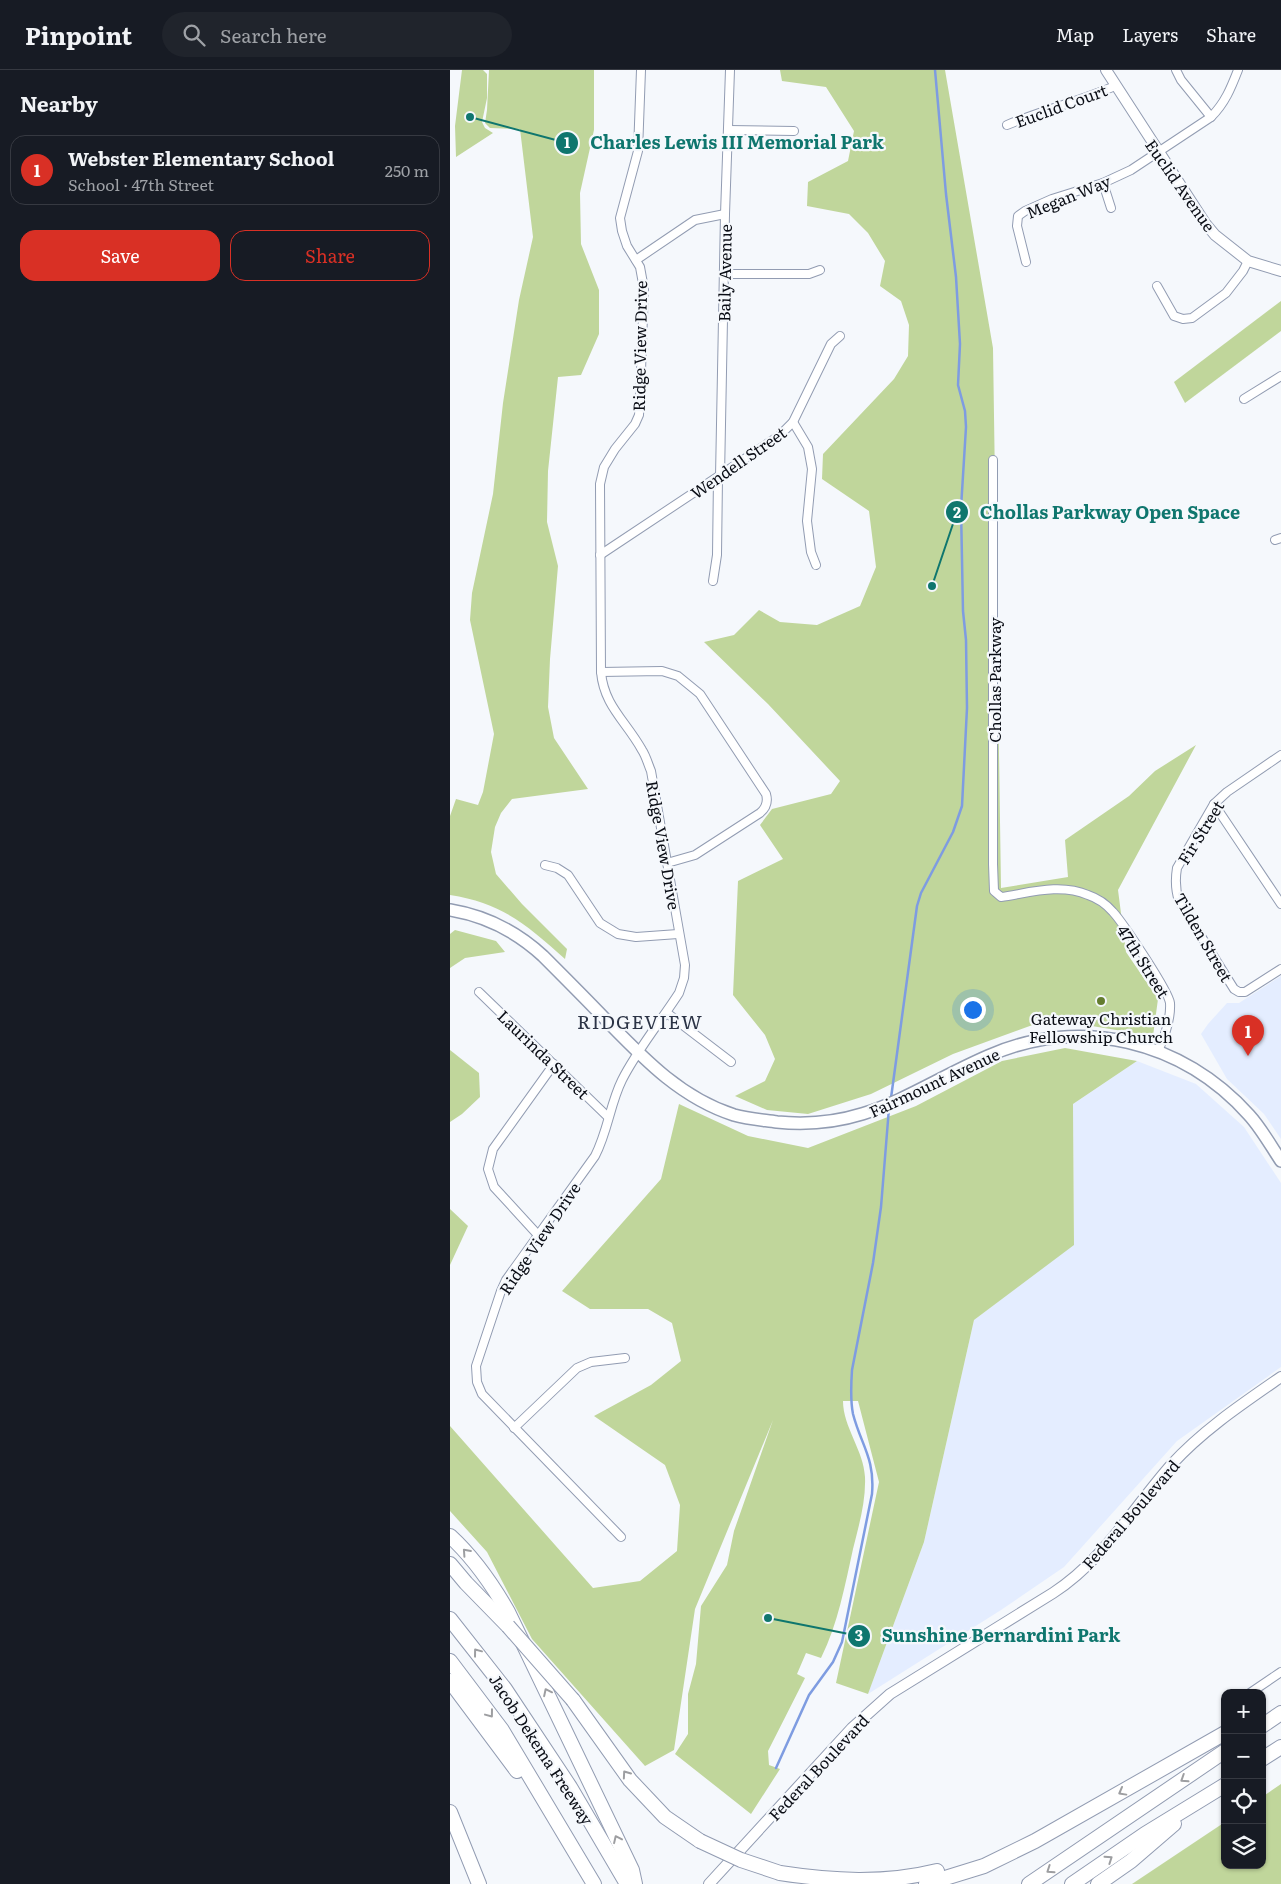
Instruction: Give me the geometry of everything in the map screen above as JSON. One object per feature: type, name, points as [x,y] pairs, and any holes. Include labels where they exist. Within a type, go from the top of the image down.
[{"type":"highway","points":[[450,1536],[480,1568],[508,1612],[632,1870],[635,1884]]},
{"type":"highway","points":[[450,1564],[573,1700],[630,1780],[666,1817],[700,1841],[741,1860],[780,1874],[862,1882],[916,1877],[1036,1841]]},
{"type":"highway","points":[[450,1569],[466,1583]]},
{"type":"highway","name":"Jacob Dekema Freeway","points":[[450,1619],[505,1689],[570,1787],[627,1884]]},
{"type":"highway","name":"Jacob Dekema Freeway","points":[[450,1661],[502,1730],[594,1884]]},
{"type":"highway","points":[[450,1681],[574,1851]]},
{"type":"highway","points":[[1266,1712],[1281,1708]]},
{"type":"highway","points":[[1266,1723],[1281,1713]]},
{"type":"highway","points":[[926,1884],[984,1866],[1036,1841],[1223,1734]]},
{"type":"highway","points":[[1266,1756],[1281,1747]]},
{"type":"highway","points":[[1029,1884],[1221,1754]]},
{"type":"highway","points":[[1072,1884],[1146,1834],[1221,1788]]},
{"type":"highway","points":[[1098,1884],[1131,1861],[1204,1799]]},
{"type":"highway","points":[[450,1812],[479,1884]]},
{"type":"highway","points":[[450,1837],[473,1884]]},
{"type":"main road","name":"Euclid Avenue","points":[[1106,70],[1205,223],[1215,234],[1248,261],[1281,270]]},
{"type":"main road","name":"Fairmount Avenue","points":[[450,910],[495,922],[528,943],[657,1071],[695,1098],[733,1115],[756,1120],[799,1124],[857,1117],[878,1110],[966,1067],[1010,1048],[1052,1038],[1099,1037],[1126,1041],[1158,1051]]},
{"type":"main road","points":[[1158,1051],[1179,1060],[1226,1092],[1250,1116],[1281,1161]]},
{"type":"main road","name":"Federal Boulevard","points":[[709,1884],[852,1728],[890,1694],[1074,1578],[1103,1550],[1170,1466],[1190,1445],[1229,1413],[1281,1377]]},
{"type":"street","name":"Ridge View Drive","points":[[621,1537],[482,1394],[477,1382],[476,1366],[506,1280],[595,1156],[601,1145],[608,1117],[621,1082],[667,1013],[679,993],[684,978],[684,965],[651,772],[643,751],[607,699],[602,686],[601,672],[600,484],[604,467],[614,448],[635,424],[639,415],[644,289],[640,267],[624,238],[620,218],[638,151],[641,70]]},
{"type":"street","name":"Baily Avenue","points":[[712,581],[717,555],[730,70]]},
{"type":"street","points":[[1176,70],[1211,117]]},
{"type":"street","name":"Megan Way","points":[[1026,262],[1017,226],[1018,216],[1052,199],[1103,183],[1131,170],[1211,117],[1220,108],[1228,95],[1238,70]]},
{"type":"street","name":"Euclid Court","points":[[1007,125],[1084,99],[1115,86]]},
{"type":"street","points":[[729,130],[794,132]]},
{"type":"street","points":[[1103,183],[1111,208]]},
{"type":"street","points":[[636,260],[695,220],[701,217],[725,214]]},
{"type":"street","points":[[1157,286],[1174,316],[1183,320],[1192,318],[1226,293],[1243,271],[1248,261]]},
{"type":"street","points":[[725,274],[809,274],[820,270]]},
{"type":"street","name":"Wendell Street","points":[[600,555],[779,436],[793,422],[831,344],[840,336]]},
{"type":"street","points":[[1244,400],[1281,376]]},
{"type":"street","points":[[793,422],[808,447],[812,469],[807,521],[811,552],[816,565]]},
{"type":"street","name":"Chollas Parkway","points":[[993,460],[993,884],[994,891],[1001,897]]},
{"type":"street","points":[[601,672],[662,671],[678,676],[700,694],[768,799],[764,809],[695,855],[667,863]]},
{"type":"street","name":"Fir Street","points":[[1175,879],[1177,868],[1214,804],[1227,792],[1281,755]]},
{"type":"street","points":[[1214,804],[1281,904]]},
{"type":"street","points":[[545,865],[557,868],[568,875],[600,923],[618,934],[636,937],[678,934]]},
{"type":"street","name":"Tilden Street","points":[[1175,879],[1175,888],[1179,901],[1234,989],[1239,992],[1245,992],[1281,968]]},
{"type":"street","name":"47th Street","points":[[1001,897],[1056,889],[1074,890],[1098,900],[1113,912],[1163,986],[1170,1002],[1168,1029],[1158,1051]]},
{"type":"street","name":"Laurinda Street","points":[[479,992],[608,1117]]},
{"type":"street","points":[[667,1013],[731,1062]]},
{"type":"street","points":[[538,1235],[494,1187],[488,1169],[493,1148],[554,1064]]},
{"type":"street","points":[[514,1428],[577,1368],[591,1362],[625,1358]]},
{"type":"street","points":[[1256,1689],[1281,1672]]},
{"type":"shaded area","points":[[1281,976],[1281,1139],[1264,1114],[1227,1079],[1201,1034],[1227,1003],[1239,1003]]},
{"type":"shaded area","points":[[1137,1061],[1196,1084],[1244,1127],[1281,1183],[1281,1367],[1177,1441],[1064,1567],[1001,1610],[868,1694],[924,1542],[974,1320],[1074,1244],[1073,1104]]},
{"type":"green space","points":[[462,70],[483,70],[487,74],[487,98],[482,122],[485,128],[493,133],[456,157],[455,126]]},
{"type":"green space","points":[[489,70],[594,70],[594,130],[580,193],[581,244],[599,290],[599,334],[581,375],[558,377],[548,471],[547,522],[558,566],[548,707],[554,738],[588,789],[512,799],[501,813],[495,827],[491,852],[496,874],[522,904],[567,949],[565,959],[513,917],[485,904],[450,895],[450,816],[456,799],[478,805],[483,792],[494,734],[470,620],[472,593],[493,494],[503,403],[519,300],[533,237],[520,129],[490,128],[485,123]]},
{"type":"green space","points":[[780,70],[945,70],[993,348],[1001,888],[1068,877],[1065,840],[1129,796],[1155,771],[1196,745],[1118,890],[1126,952],[1158,999],[1153,1036],[1049,1019],[953,1054],[871,1094],[808,1114],[767,1110],[735,1096],[765,1081],[775,1059],[765,1035],[733,995],[738,881],[783,859],[760,825],[772,809],[831,794],[840,781],[768,704],[704,642],[734,635],[759,610],[780,622],[817,625],[860,606],[876,567],[869,511],[822,479],[823,454],[894,379],[908,356],[909,325],[901,301],[880,286],[885,261],[868,233],[849,214],[807,206],[808,182],[848,161],[854,131],[826,87],[782,81]]},
{"type":"green space","points":[[1281,301],[1281,331],[1185,403],[1174,382]]},
{"type":"green space","points":[[455,930],[496,941],[505,952],[465,958],[450,968],[450,934]]},
{"type":"green space","points":[[1065,1048],[1137,1061],[1073,1104],[1074,1245],[974,1320],[924,1542],[868,1694],[836,1683],[879,1482],[858,1401],[843,1401],[846,1420],[864,1467],[865,1486],[860,1522],[840,1604],[827,1645],[821,1658],[806,1653],[797,1674],[805,1678],[768,1751],[769,1765],[780,1769],[751,1814],[675,1754],[688,1734],[688,1694],[696,1664],[701,1606],[727,1565],[734,1531],[773,1420],[695,1609],[674,1750],[645,1766],[532,1639],[487,1552],[450,1511],[450,1426],[593,1588],[640,1581],[677,1551],[680,1505],[665,1465],[594,1416],[651,1385],[681,1361],[672,1323],[648,1309],[590,1309],[562,1291],[661,1179],[679,1104],[748,1136],[808,1148],[916,1106],[1002,1061]]},
{"type":"green space","points":[[450,1050],[479,1073],[480,1097],[462,1114],[450,1122]]},
{"type":"green space","points":[[450,1209],[468,1226],[450,1265]]},
{"type":"green space","points":[[1281,1784],[1281,1884],[1132,1884],[1221,1825],[1221,1869],[1266,1869],[1266,1794]]},
{"type":"waterway","points":[[891,1098],[917,906],[921,893],[953,832],[962,806],[967,708],[961,508],[966,427],[965,411],[958,385],[960,344],[956,277],[946,194],[935,70]]},
{"type":"waterway","points":[[776,1768],[809,1695],[833,1662],[842,1642],[872,1494],[871,1471],[867,1452],[853,1414],[851,1381],[873,1263],[881,1207],[889,1108]]},
{"type":"place","name":"Charles Lewis III Memorial Park","points":[[470,117]]},
{"type":"place","name":"Chollas Parkway Open Space","points":[[932,586]]},
{"type":"place","name":"Gateway Christian Fellowship Church","points":[[1101,1001]]},
{"type":"place","name":"Webster Elementary School","points":[[1248,1056]]},
{"type":"place","name":"Sunshine Bernardini Park","points":[[768,1618]]},
{"type":"district","name":"RIDGEVIEW","points":[[640,1021]]}]
